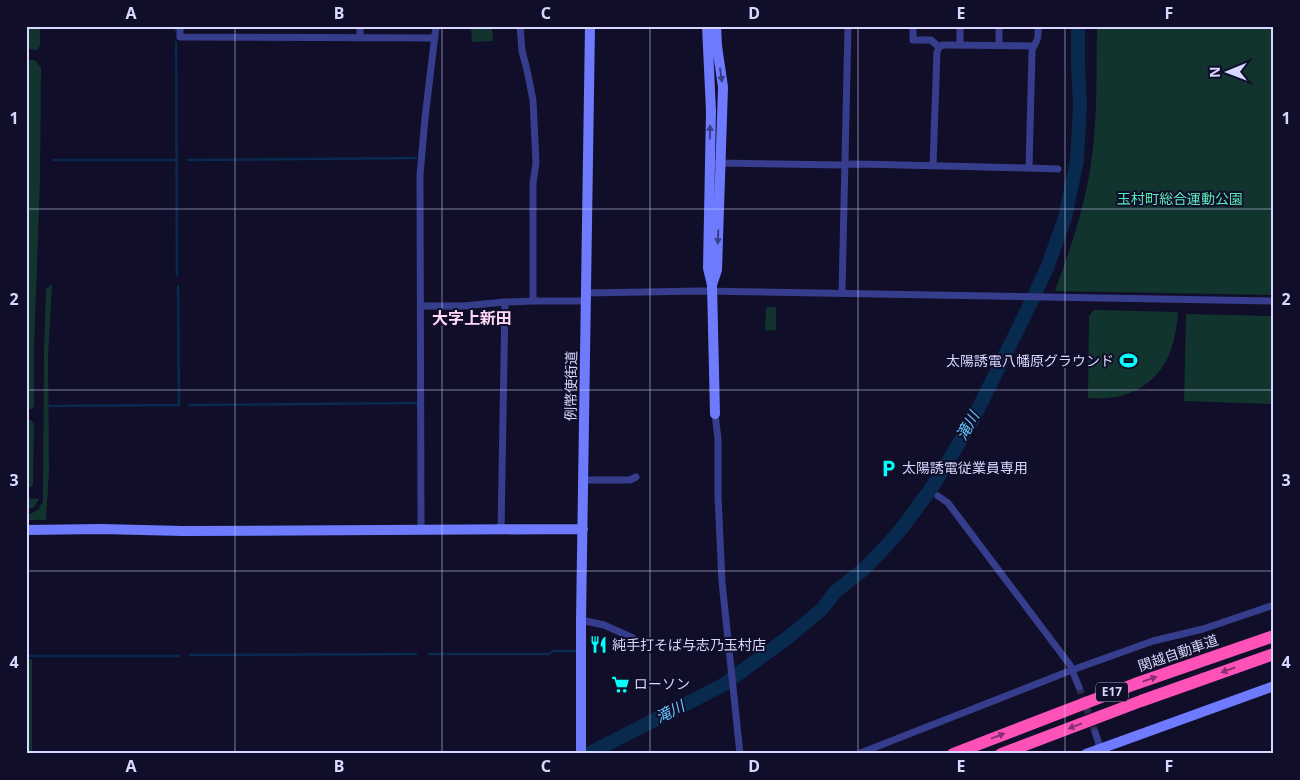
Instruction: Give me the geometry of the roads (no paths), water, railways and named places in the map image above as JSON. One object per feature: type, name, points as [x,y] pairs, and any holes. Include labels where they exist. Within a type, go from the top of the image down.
[{"type":"highway","name":"関越自動車道","points":[[953,754],[1135,684],[1274,636]]},
{"type":"highway","name":"E17","points":[[1001,754],[1141,701],[1274,654]]},
{"type":"street","points":[[180,26],[180,37],[435,38]]},
{"type":"street","points":[[360,26],[360,38]]},
{"type":"street","points":[[422,529],[420,175],[436,26]]},
{"type":"street","points":[[520,26],[522,51],[533,100],[536,155],[533,183],[533,301]]},
{"type":"street","name":"例幣使街道","points":[[581,750],[590,26]]},
{"type":"street","points":[[707,26],[711,111],[708,268],[712,288],[715,414],[718,439],[718,496],[722,582],[740,754]]},
{"type":"street","points":[[712,288],[717,270],[723,87],[716,26]]},
{"type":"street","points":[[842,293],[848,26]]},
{"type":"street","points":[[913,26],[913,40],[931,40],[938,47]]},
{"type":"street","points":[[960,26],[960,45]]},
{"type":"street","points":[[999,26],[999,46]]},
{"type":"street","points":[[1029,168],[1032,46],[1038,38],[1038,26]]},
{"type":"street","points":[[938,47],[943,45],[1032,46]]},
{"type":"street","points":[[933,165],[936,52],[938,47]]},
{"type":"street","points":[[710,163],[933,165],[1058,169]]},
{"type":"street","points":[[421,306],[462,306],[712,288],[842,293],[1274,301]]},
{"type":"street","points":[[501,530],[505,302]]},
{"type":"street","points":[[583,480],[630,480],[636,477]]},
{"type":"street","points":[[938,496],[948,503],[1070,665],[1079,687]]},
{"type":"street","points":[[26,530],[583,529]]},
{"type":"street","points":[[858,754],[1072,670],[1162,638],[1203,628],[1274,605]]},
{"type":"street","points":[[582,620],[604,625],[634,638]]},
{"type":"street","points":[[1086,754],[1102,751],[1274,686]]},
{"type":"street","points":[[1095,732],[1102,751]]},
{"type":"waterway","points":[[176,26],[176,32]]},
{"type":"waterway","name":"滝川","points":[[588,754],[723,685],[791,635],[822,609],[835,592],[864,569],[888,544],[933,486],[971,423],[1019,327],[1047,268],[1065,218],[1077,160],[1080,104],[1078,26]]},
{"type":"waterway","points":[[176,42],[177,275]]},
{"type":"waterway","points":[[188,160],[416,158]]},
{"type":"waterway","points":[[54,160],[177,160]]},
{"type":"waterway","points":[[48,406],[179,405],[178,286]]},
{"type":"waterway","points":[[189,405],[417,403]]},
{"type":"waterway","points":[[429,654],[549,654],[553,651],[577,651],[577,649]]},
{"type":"waterway","points":[[190,655],[416,654]]},
{"type":"waterway","points":[[26,656],[179,656]]},
{"type":"tunnel","points":[[1079,687],[1095,732]]},
{"type":"place","name":"太陽誘電八幡原グラウンド","points":[[1128,361]]},
{"type":"place","name":"太陽誘電従業員専用","points":[[888,468]]},
{"type":"place","name":"純手打そば与志乃玉村店","points":[[598,645]]},
{"type":"place","name":"ローソン","points":[[620,684]]},
{"type":"district","name":"大字上新田","points":[[472,318]]},
{"type":"park label","name":"玉村町総合運動公園","points":[[1180,199]]}]
